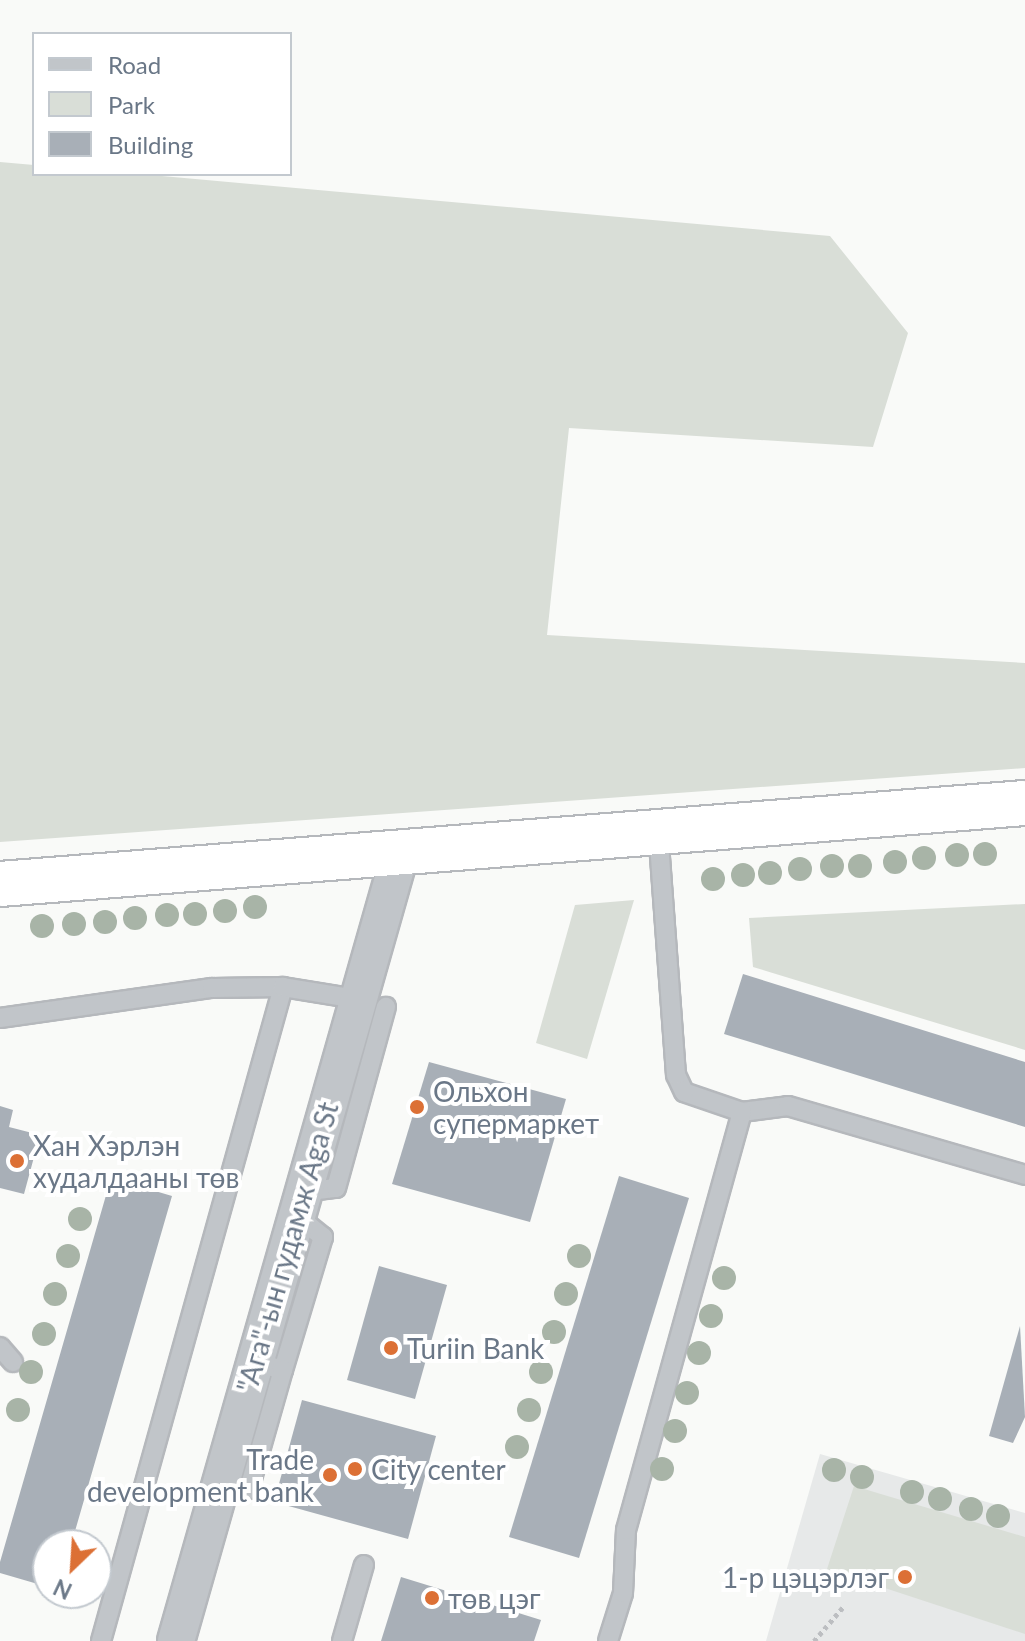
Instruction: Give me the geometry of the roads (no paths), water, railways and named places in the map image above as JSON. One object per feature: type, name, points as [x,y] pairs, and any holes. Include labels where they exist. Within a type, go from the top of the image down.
[{"type":"highway","points":[[0,884],[1025,803]]},
{"type":"street","name":"\"Ага\"-ын гудамж Aga St","points":[[176,1641],[219,1486],[269,1366],[299,1204],[371,1003],[400,854]]},
{"type":"lane","points":[[658,830],[676,1075],[684,1092],[742,1112],[788,1106],[1025,1175]]},
{"type":"lane","points":[[101,1641],[283,987]]},
{"type":"lane","points":[[0,1018],[212,988],[283,987],[371,1003]]},
{"type":"lane","points":[[608,1641],[623,1593],[626,1530],[742,1112]]},
{"type":"lane","points":[[0,1347],[13,1362]]},
{"type":"lane","points":[[342,1641],[364,1565]]},
{"type":"place","name":"Ольхон супермаркет","points":[[417,1107]]},
{"type":"place","name":"Хан Хэрлэн худалдааны төв","points":[[17,1161]]},
{"type":"place","name":"Turiin Bank","points":[[391,1348]]},
{"type":"place","name":"City center","points":[[355,1469]]},
{"type":"place","name":"Trade development bank","points":[[330,1475]]},
{"type":"place","name":"1-р цэцэрлэг","points":[[905,1577]]},
{"type":"place","name":"төв цэг","points":[[432,1598]]}]
